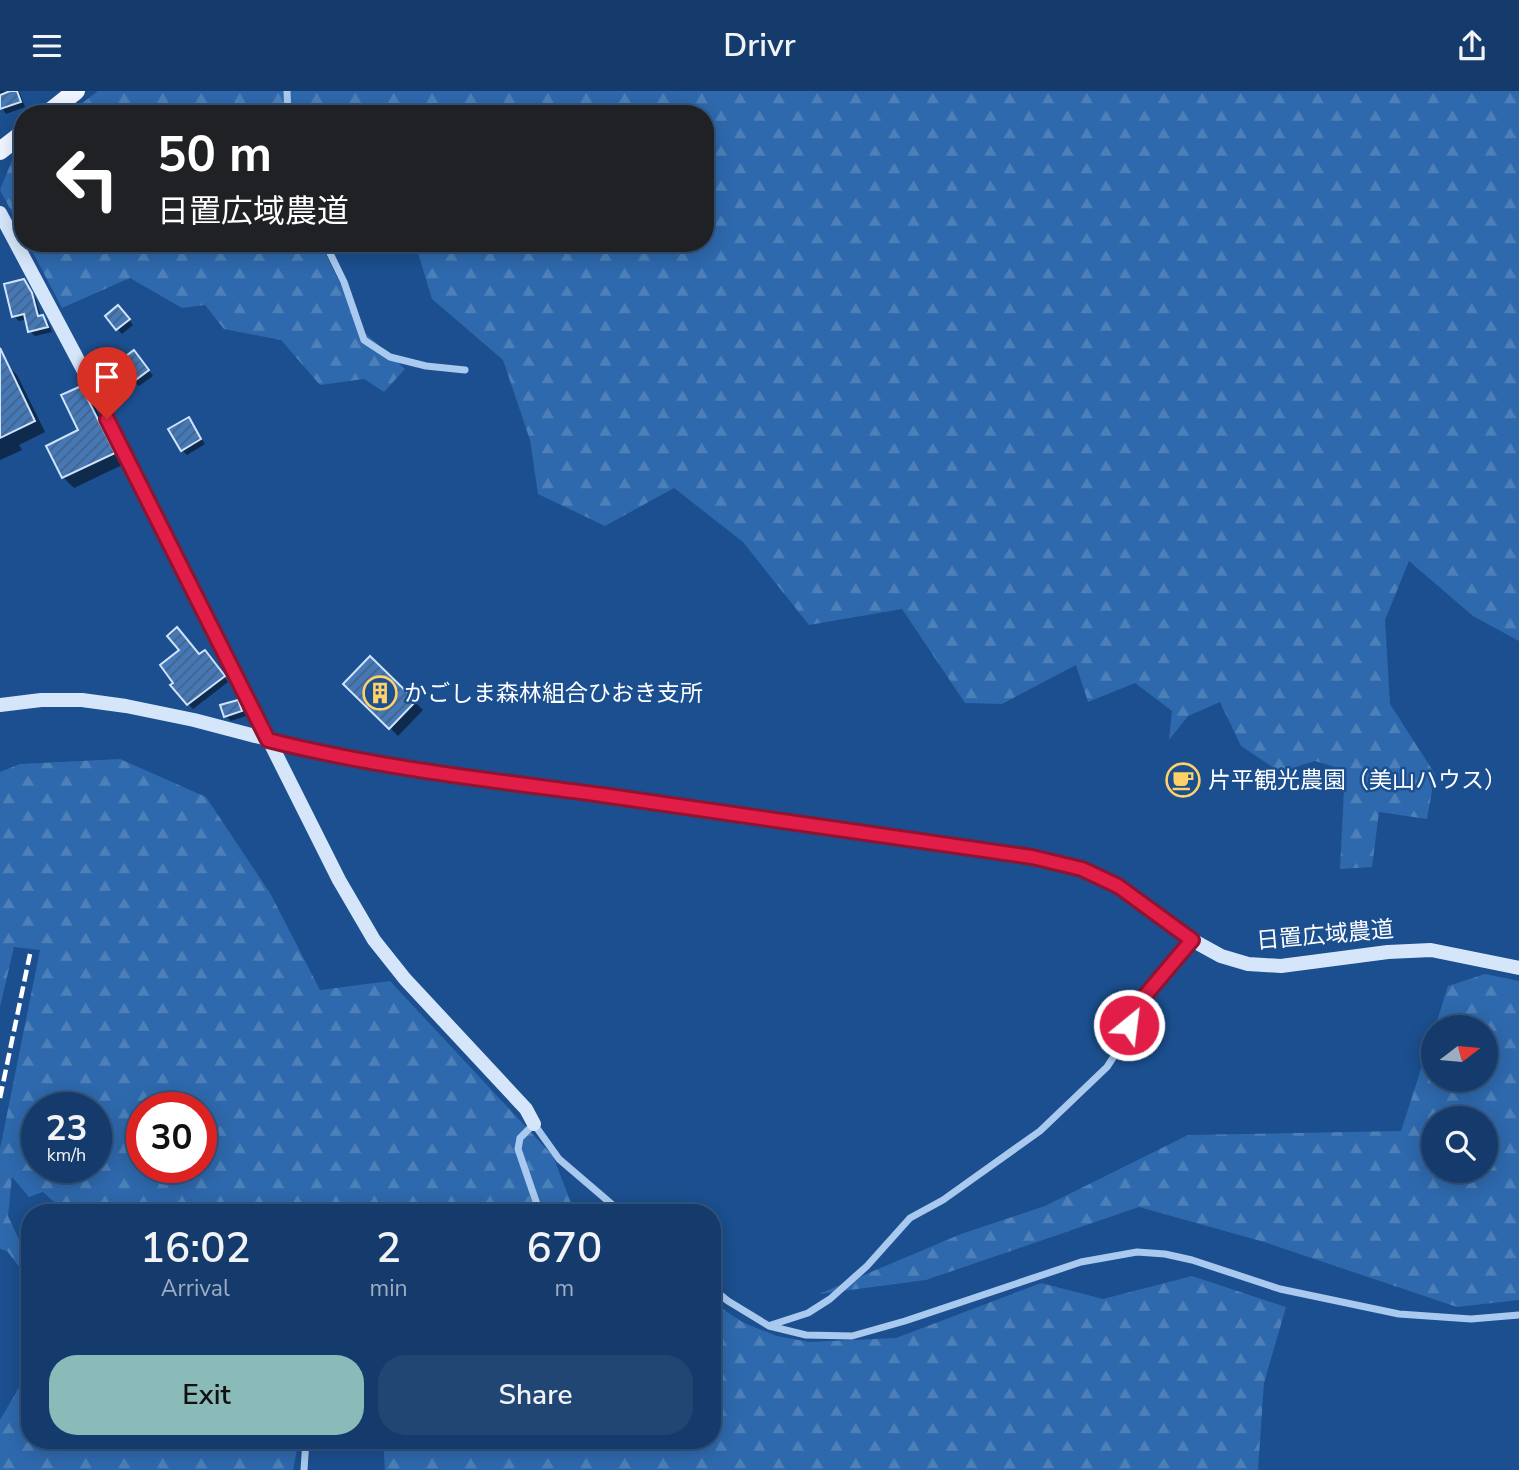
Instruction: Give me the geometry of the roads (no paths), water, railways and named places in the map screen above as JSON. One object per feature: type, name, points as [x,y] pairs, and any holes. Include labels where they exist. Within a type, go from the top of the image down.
[{"type":"main road","points":[[58,105],[76,91]]},
{"type":"main road","points":[[0,151],[14,140]]},
{"type":"street","points":[[0,213],[14,239]]},
{"type":"street","points":[[21,252],[96,394],[339,880],[374,940],[405,978],[526,1109],[559,1159],[612,1204]]},
{"type":"street","points":[[329,252],[344,282],[363,339],[390,357],[426,366],[465,370]]},
{"type":"street","name":"日置広域農道","points":[[0,705],[41,700],[104,703],[194,720],[313,751],[420,771],[1032,857],[1082,869],[1118,886],[1192,940],[1221,956],[1248,964],[1281,966],[1388,952],[1431,950],[1519,968]]},
{"type":"street","points":[[769,1326],[808,1313],[830,1299],[867,1266],[910,1218],[943,1200],[1040,1131],[1107,1067],[1124,1041],[1133,1010],[1192,940]]},
{"type":"street","points":[[534,1124],[520,1138],[518,1149],[537,1204]]},
{"type":"street","points":[[721,1295],[769,1326],[806,1335],[852,1336],[1081,1262],[1137,1252],[1192,1260],[1280,1289],[1399,1314],[1471,1319],[1519,1315]]},
{"type":"street","points":[[304,1470],[305,1449]]},
{"type":"railway","points":[[0,1098],[30,954]]},
{"type":"place","name":"かごしま森林組合ひおき支所","points":[[380,693]]},
{"type":"place","name":"片平観光農園（美山ハウス）","points":[[1183,780]]}]
